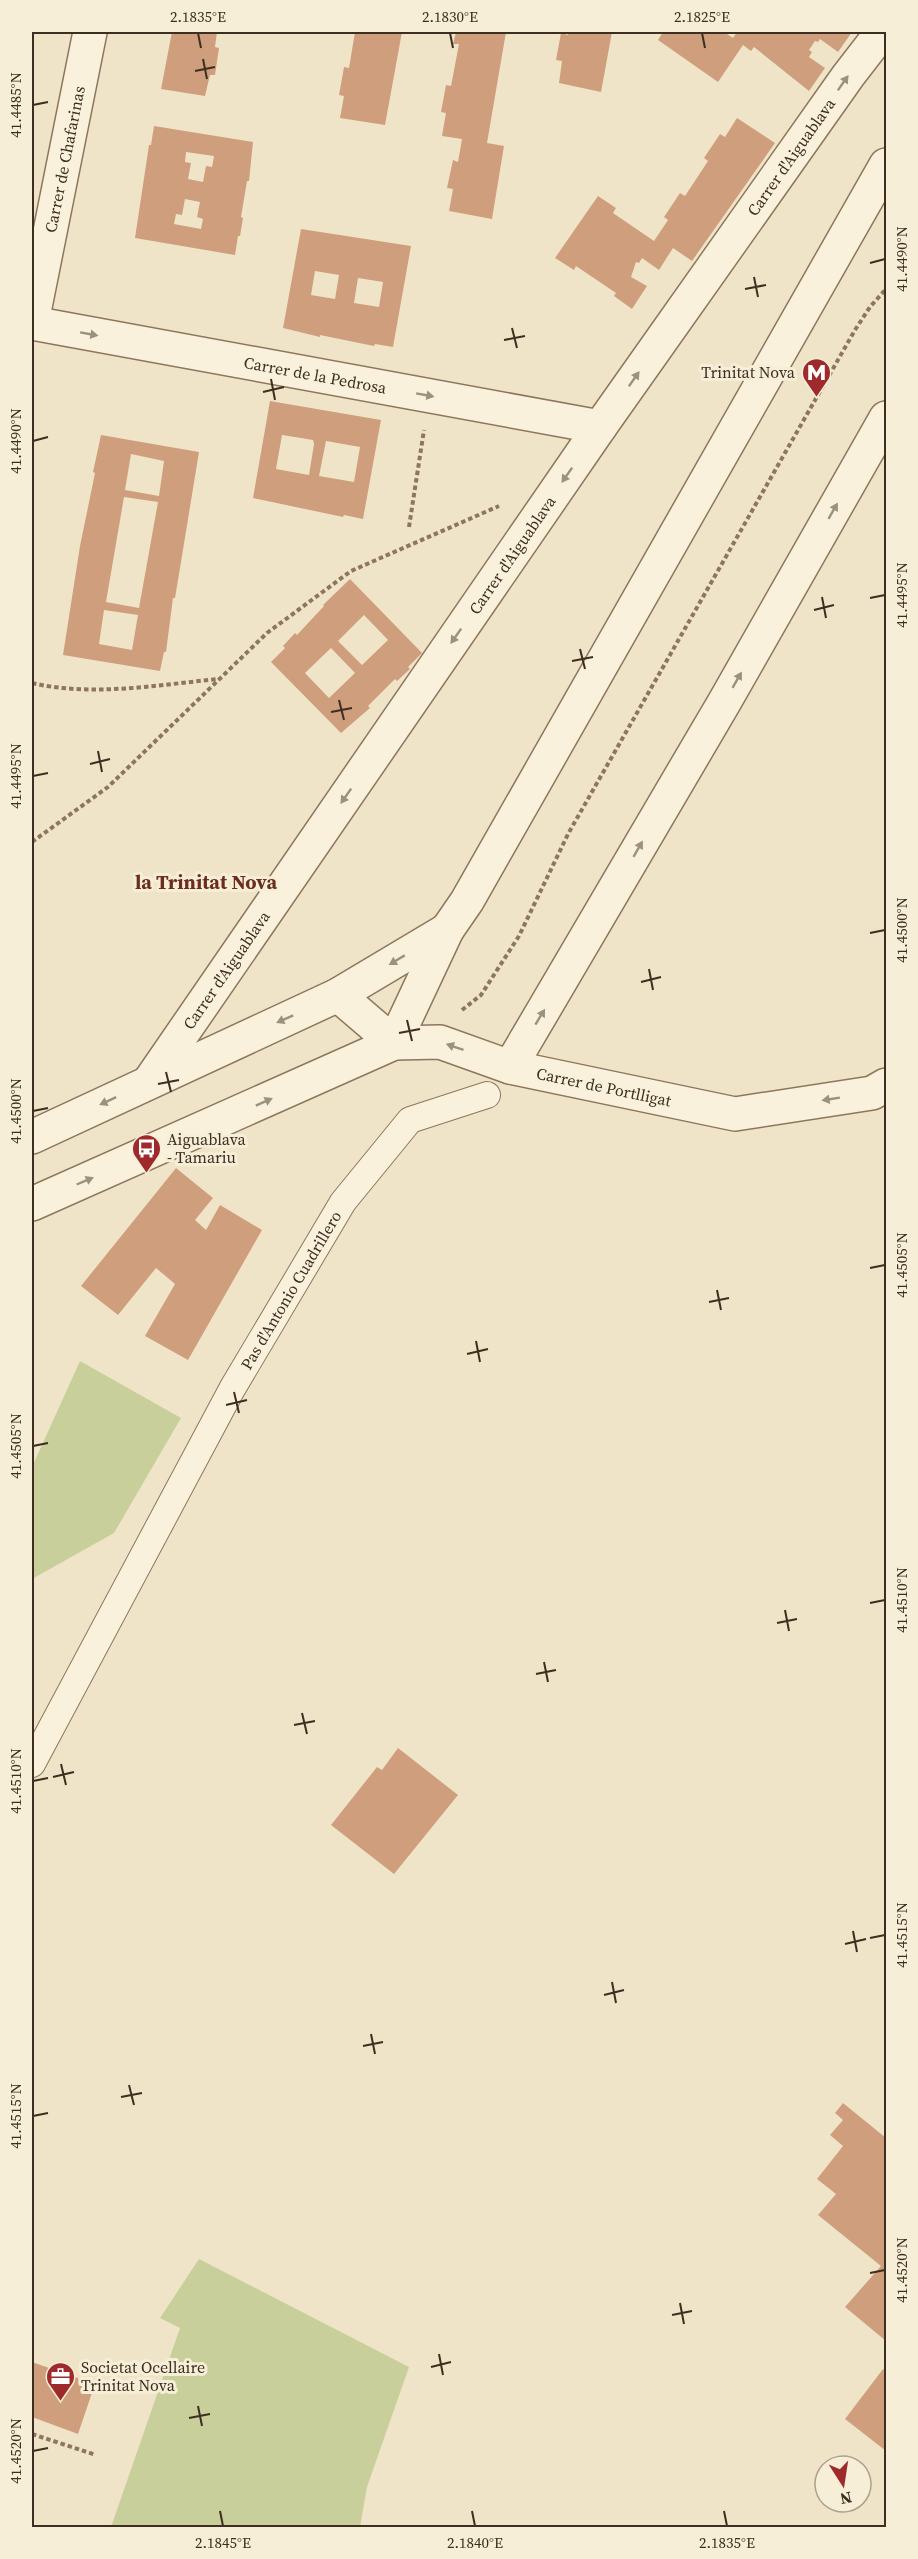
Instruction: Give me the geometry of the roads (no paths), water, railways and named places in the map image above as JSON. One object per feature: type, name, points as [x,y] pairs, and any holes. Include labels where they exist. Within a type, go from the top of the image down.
[{"type":"street","name":"Carrer de Chafarinas","points":[[32,322],[90,32]]},
{"type":"street","name":"Carrer d'Aiguablava","points":[[149,1082],[600,427],[848,76],[882,32]]},
{"type":"street","points":[[32,1204],[394,1044],[447,930],[467,901],[886,165]]},
{"type":"street","name":"Carrer de la Pedrosa","points":[[32,322],[600,427]]},
{"type":"street","points":[[510,1067],[725,701],[886,418]]},
{"type":"street","points":[[32,1137],[338,995],[447,930]]},
{"type":"street","points":[[338,995],[394,1044]]},
{"type":"street","name":"Carrer de Portlligat","points":[[394,1044],[440,1042],[510,1067],[735,1114],[872,1093],[886,1084]]},
{"type":"street","name":"Pas d'Antonio Cuadrillero","points":[[32,1764],[232,1389],[343,1202],[410,1120],[487,1095]]},
{"type":"place","name":"Trinitat Nova","points":[[816,398]]},
{"type":"place","name":"Aiguablava - Tamariu","points":[[146,1174]]},
{"type":"place","name":"Societat Ocellaire Trinitat Nova","points":[[60,2402]]},
{"type":"district","name":"la Trinitat Nova","points":[[206,882]]}]
